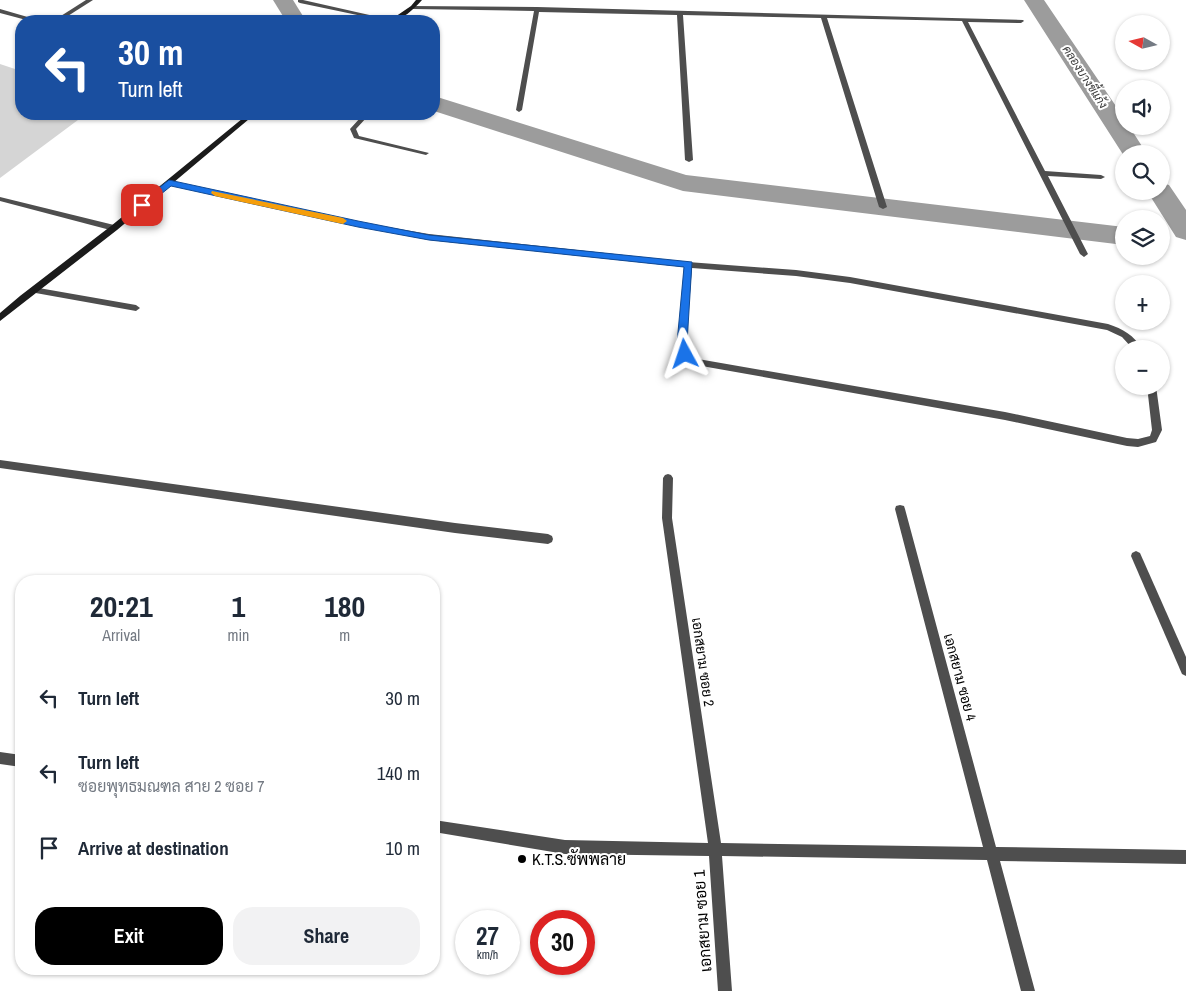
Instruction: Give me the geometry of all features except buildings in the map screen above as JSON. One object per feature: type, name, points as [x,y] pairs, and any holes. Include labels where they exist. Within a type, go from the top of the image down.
[{"type":"street","points":[[66,15],[90,0]]},
{"type":"street","points":[[401,15],[413,7],[419,0]]},
{"type":"street","points":[[300,1],[364,15]]},
{"type":"street","points":[[413,7],[1021,21]]},
{"type":"street","points":[[519,110],[536,9]]},
{"type":"street","points":[[0,11],[15,15]]},
{"type":"street","points":[[680,13],[689,160]]},
{"type":"street","points":[[823,16],[884,207]]},
{"type":"street","points":[[964,19],[1084,254]]},
{"type":"street","points":[[0,318],[114,228],[245,120]]},
{"type":"street","points":[[361,120],[353,129],[356,137],[426,153]]},
{"type":"street","points":[[1042,173],[1101,177]]},
{"type":"street","points":[[169,183],[429,238],[688,265],[787,272],[850,280],[1108,328],[1122,333],[1133,340]]},
{"type":"street","points":[[0,199],[114,228]]},
{"type":"street","points":[[688,265],[682,343],[685,354],[696,362],[1005,416],[1138,443],[1152,439],[1157,430],[1152,395]]},
{"type":"street","points":[[34,290],[136,308]]},
{"type":"street","points":[[0,464],[455,528],[548,539]]},
{"type":"street","name":"เอกสยาม ซอย 2","points":[[668,478],[667,518],[715,849]]},
{"type":"street","name":"เอกสยาม ซอย 4","points":[[900,509],[1028,991]]},
{"type":"street","points":[[1136,556],[1186,670]]},
{"type":"street","points":[[0,758],[15,760]]},
{"type":"street","points":[[440,827],[565,847],[991,852],[1186,857]]},
{"type":"street","name":"เอกสยาม ซอย 1","points":[[715,849],[725,991]]},
{"type":"shaded area","points":[[0,64],[15,69],[15,120],[78,120],[0,178]]},
{"type":"waterway","points":[[283,0],[292,15]]},
{"type":"waterway","name":"คลองบางขี้แก้ง","points":[[1034,0],[1129,145]]},
{"type":"waterway","points":[[440,105],[683,183],[1115,235]]},
{"type":"waterway","name":"คลองบางขี้แก้ง","points":[[1166,200],[1186,231]]},
{"type":"slow traffic","points":[[215,193],[343,221]]},
{"type":"place","name":"K.T.S.ซัพพลาย","points":[[522,859]]},
{"type":"route","points":[[142,205],[169,183],[429,238],[688,265],[682,343],[685,354]]}]
